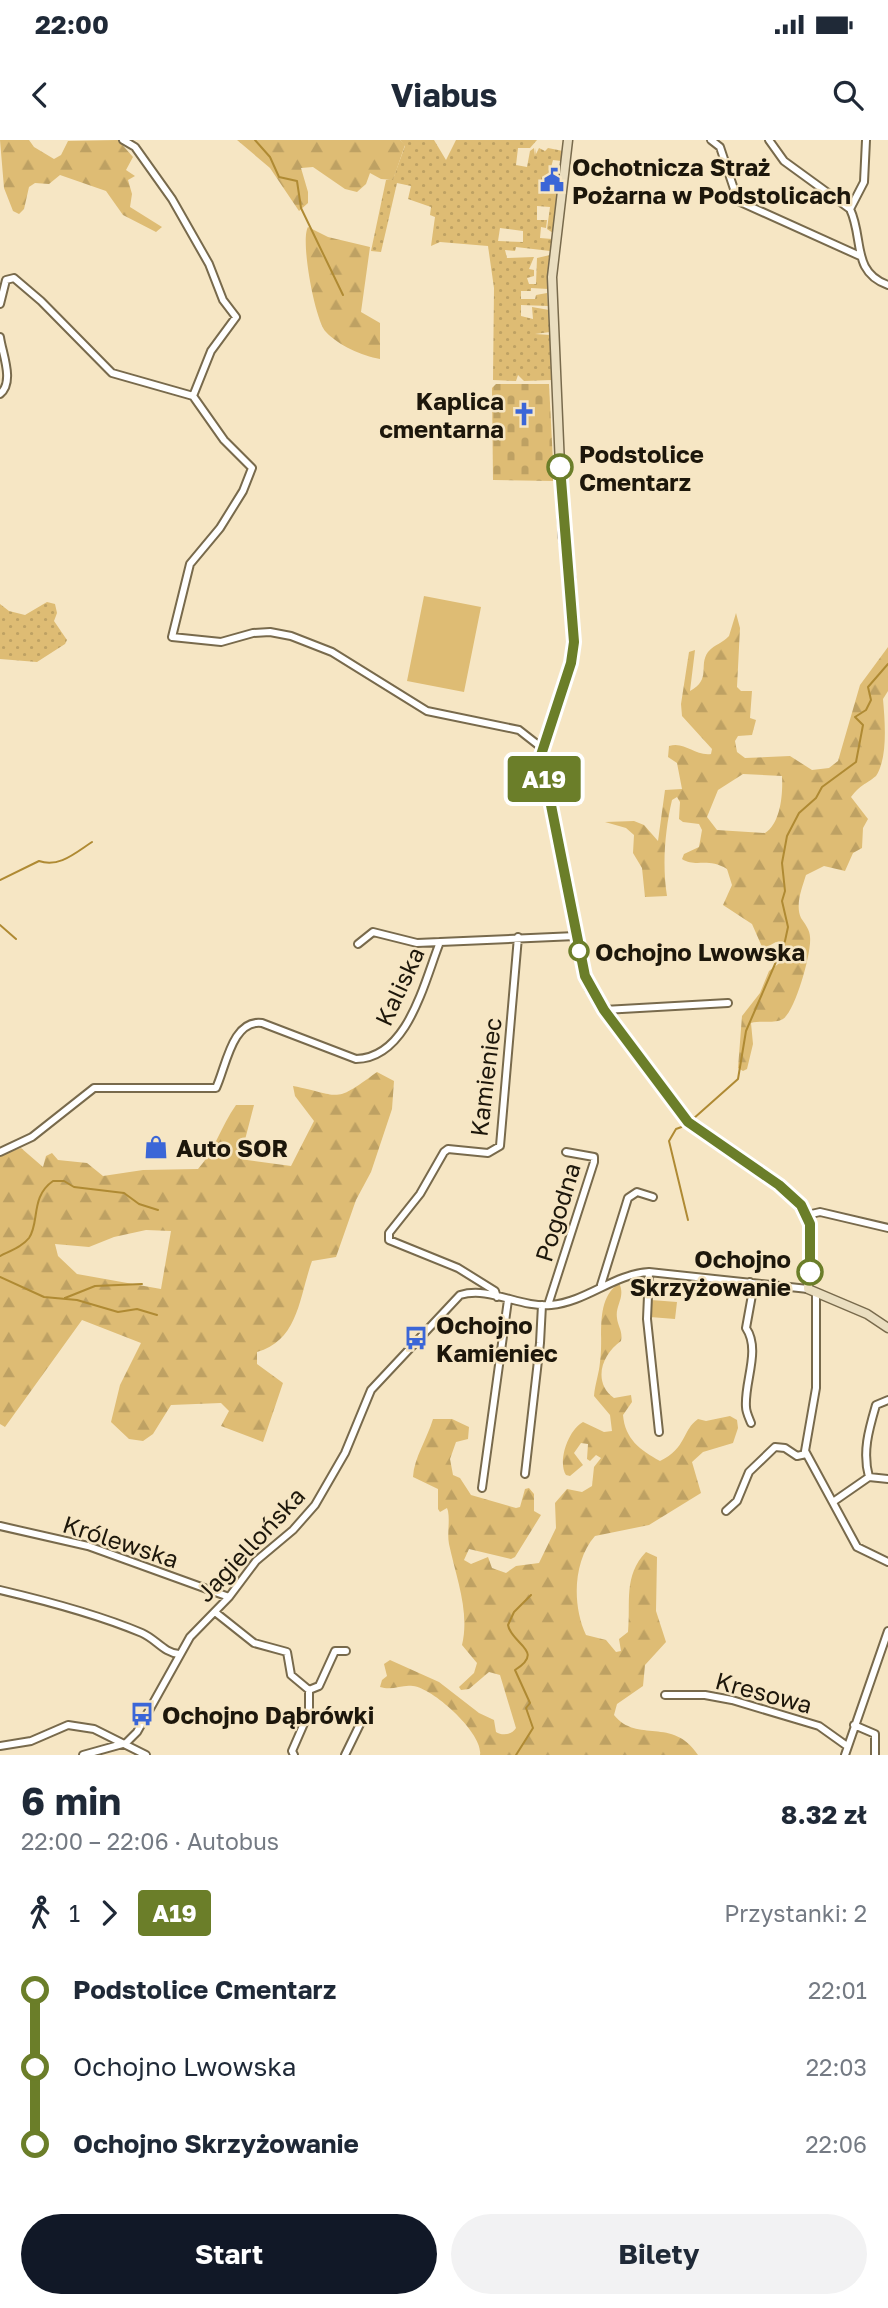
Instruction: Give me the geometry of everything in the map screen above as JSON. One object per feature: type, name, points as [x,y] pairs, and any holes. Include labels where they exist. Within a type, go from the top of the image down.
[{"type":"street","points":[[123,140],[135,148],[172,199],[209,264],[223,300],[236,317],[211,351],[193,396]]},
{"type":"street","points":[[568,140],[552,277],[564,537],[571,578],[574,642],[571,663],[542,748],[541,762],[576,936],[588,985],[688,1122],[791,1193],[807,1215],[810,1229],[816,1388],[806,1438],[806,1454],[857,1547],[888,1562]]},
{"type":"street","points":[[711,140],[720,147],[738,201],[860,256]]},
{"type":"street","points":[[769,140],[794,169],[850,209],[855,219],[860,256],[871,277],[888,285]]},
{"type":"street","points":[[850,209],[863,182],[866,140]]},
{"type":"street","points":[[0,304],[6,280],[14,278],[41,301],[112,373],[193,396],[224,440],[252,468],[243,491],[220,528],[190,564],[172,637],[221,642],[253,633],[270,632],[291,636],[332,652],[427,711],[519,730],[542,748]]},
{"type":"street","points":[[0,337],[8,380],[6,390],[0,394]]},
{"type":"street","points":[[358,944],[373,932],[417,943],[440,942]]},
{"type":"street","name":"Kaliska","points":[[0,1152],[32,1137],[94,1088],[216,1088],[241,1028],[252,1023],[262,1023],[356,1059],[370,1059],[385,1052],[403,1033],[440,942],[576,936]]},
{"type":"street","name":"Kamieniec","points":[[497,1297],[495,1291],[473,1276],[389,1240],[390,1233],[420,1194],[444,1152],[448,1149],[488,1153],[500,1146],[518,937]]},
{"type":"street","points":[[604,1010],[728,1003]]},
{"type":"street","name":"Pogodna","points":[[545,1305],[594,1162],[594,1157],[566,1152]]},
{"type":"street","points":[[601,1285],[628,1198],[637,1192],[653,1197]]},
{"type":"street","points":[[807,1215],[820,1212],[888,1228]]},
{"type":"street","points":[[649,1272],[647,1319],[659,1432]]},
{"type":"street","name":"Jagiellońska","points":[[126,1743],[137,1732],[179,1654],[199,1626],[229,1597],[245,1573],[293,1530],[315,1505],[348,1446],[371,1390],[460,1295],[478,1292],[508,1300],[545,1305],[575,1298],[630,1274],[649,1272],[812,1291]]},
{"type":"street","points":[[751,1282],[746,1328],[751,1336],[746,1407],[751,1423]]},
{"type":"street","points":[[812,1291],[867,1314],[888,1328]]},
{"type":"street","points":[[482,1488],[508,1300]]},
{"type":"street","points":[[525,1474],[545,1305]]},
{"type":"street","points":[[869,1477],[866,1458],[868,1433],[876,1405],[888,1400]]},
{"type":"street","points":[[726,1511],[737,1501],[749,1472],[775,1447],[785,1448],[797,1456],[806,1454]]},
{"type":"street","points":[[833,1502],[869,1477],[888,1479]]},
{"type":"street","name":"Królewska","points":[[0,1527],[88,1546],[229,1597]]},
{"type":"street","points":[[0,1590],[61,1605],[144,1634],[171,1653],[179,1654]]},
{"type":"street","points":[[215,1612],[254,1643],[286,1652],[291,1675],[309,1690]]},
{"type":"street","points":[[845,1755],[888,1631]]},
{"type":"street","points":[[309,1690],[319,1686],[335,1651],[346,1651]]},
{"type":"street","points":[[293,1755],[292,1751],[309,1712],[309,1690]]},
{"type":"street","name":"Kresowa","points":[[665,1695],[705,1695],[732,1700],[819,1726],[847,1745]]},
{"type":"street","points":[[345,1755],[363,1718],[370,1713]]},
{"type":"street","points":[[0,1746],[31,1741],[68,1725],[94,1729],[146,1755]]},
{"type":"street","points":[[854,1725],[875,1734],[875,1755]]},
{"type":"street","points":[[83,1755],[126,1743]]},
{"type":"green space","points":[[0,140],[29,140],[34,147],[54,159],[61,155],[68,141],[118,140],[133,157],[126,170],[135,176],[128,180],[132,194],[130,207],[162,227],[156,232],[123,215],[106,191],[60,175],[49,184],[35,183],[29,187],[24,209],[19,214],[13,211],[4,188]]},
{"type":"green space","points":[[237,140],[400,140],[405,145],[393,180],[381,179],[370,173],[366,184],[357,192],[345,189],[313,167],[301,168],[308,192],[308,203],[299,211],[270,168]]},
{"type":"green space","points":[[400,140],[434,140],[446,160],[456,140],[537,140],[530,148],[518,148],[516,165],[527,167],[530,151],[534,148],[535,156],[536,148],[536,154],[539,148],[545,151],[548,148],[563,151],[561,161],[553,160],[545,189],[557,193],[553,233],[547,229],[550,207],[537,206],[537,220],[547,220],[546,228],[541,227],[540,238],[552,239],[550,251],[516,247],[515,251],[505,250],[507,258],[534,257],[529,269],[534,270],[534,276],[527,278],[529,284],[536,284],[537,258],[550,255],[548,289],[531,288],[531,291],[521,291],[521,299],[535,299],[536,295],[547,293],[548,306],[521,305],[521,316],[533,319],[532,307],[549,310],[550,332],[535,334],[550,335],[551,380],[524,381],[518,375],[516,381],[493,380],[494,288],[488,246],[440,242],[431,246],[435,217],[430,215],[431,207],[408,199],[411,186],[397,183],[381,252],[371,251],[386,180],[393,179],[405,146]],"holes":[[[500,228],[523,231],[523,242],[498,241]]]},
{"type":"green space","points":[[308,227],[328,237],[370,247],[361,312],[380,323],[380,359],[358,353],[344,345],[331,337],[322,325],[313,297],[307,263]]},
{"type":"green space","points":[[496,384],[549,384],[554,481],[493,480],[492,388]]},
{"type":"green space","points":[[424,596],[481,607],[464,692],[407,681]]},
{"type":"green space","points":[[47,602],[55,604],[57,613],[54,621],[67,640],[65,644],[37,662],[0,659],[0,604],[9,611],[25,615]]},
{"type":"green space","points":[[736,613],[740,628],[737,687],[741,691],[752,691],[750,718],[756,720],[752,735],[738,736],[735,741],[737,752],[745,758],[790,756],[812,770],[829,768],[838,761],[860,685],[888,647],[888,691],[883,699],[885,739],[882,760],[876,776],[851,797],[868,819],[863,828],[862,848],[853,853],[845,871],[824,866],[806,875],[799,913],[809,932],[810,945],[802,981],[793,1005],[783,1019],[751,1023],[753,1044],[747,1069],[743,1071],[738,1068],[742,1016],[760,993],[769,971],[782,961],[781,944],[776,942],[763,949],[752,924],[723,905],[732,885],[727,869],[720,865],[692,863],[682,859],[684,854],[699,847],[702,830],[699,824],[679,819],[680,802],[677,797],[672,800],[666,835],[667,896],[645,897],[642,868],[633,853],[634,835],[626,828],[605,822],[634,821],[644,825],[658,841],[665,790],[682,789],[677,763],[668,757],[669,746],[680,745],[705,754],[711,754],[712,749],[682,716],[681,704],[689,652],[695,650],[690,691],[701,682],[708,652],[729,636]],"holes":[[[743,774],[782,776],[778,815],[765,833],[717,830],[707,817],[718,790]]]},
{"type":"green space","points":[[377,1072],[394,1081],[392,1109],[371,1172],[356,1200],[336,1257],[312,1261],[300,1302],[289,1327],[271,1346],[257,1352],[257,1364],[283,1383],[263,1442],[221,1426],[229,1411],[221,1403],[171,1405],[153,1434],[143,1441],[129,1439],[111,1422],[120,1385],[141,1343],[82,1320],[5,1427],[0,1424],[0,1155],[21,1148],[43,1167],[46,1156],[52,1153],[58,1160],[87,1163],[103,1176],[143,1170],[198,1169],[236,1105],[254,1105],[240,1159],[291,1166],[314,1121],[295,1096],[293,1086],[337,1095],[352,1089]],"holes":[[[146,1230],[171,1231],[161,1289],[77,1274],[58,1256],[55,1244],[89,1247],[114,1237]]]},
{"type":"green space","points":[[619,1283],[621,1293],[617,1313],[621,1341],[609,1353],[602,1368],[602,1376],[603,1384],[614,1398],[631,1395],[632,1402],[623,1415],[630,1437],[646,1453],[660,1461],[680,1445],[689,1428],[698,1419],[706,1421],[730,1416],[737,1420],[738,1428],[733,1443],[703,1452],[692,1462],[701,1493],[649,1525],[595,1536],[582,1558],[579,1570],[578,1610],[586,1635],[606,1640],[616,1652],[621,1651],[619,1639],[628,1632],[634,1570],[646,1552],[657,1557],[656,1611],[666,1642],[645,1665],[643,1686],[617,1704],[614,1715],[633,1728],[678,1736],[698,1755],[480,1755],[479,1746],[466,1724],[444,1703],[413,1686],[380,1687],[387,1676],[384,1664],[390,1660],[439,1682],[479,1713],[494,1720],[496,1732],[507,1734],[516,1728],[500,1675],[489,1672],[469,1689],[461,1690],[459,1687],[474,1673],[477,1663],[462,1645],[463,1607],[449,1544],[448,1511],[447,1508],[440,1512],[438,1509],[438,1489],[413,1477],[416,1463],[433,1419],[452,1419],[469,1427],[468,1439],[456,1442],[450,1459],[453,1475],[460,1478],[471,1495],[516,1508],[520,1507],[525,1489],[529,1488],[534,1494],[534,1511],[541,1515],[515,1557],[511,1559],[469,1549],[464,1560],[471,1564],[488,1557],[492,1568],[506,1573],[516,1566],[539,1563],[556,1528],[555,1503],[567,1489],[582,1492],[592,1486],[594,1467],[601,1458],[596,1455],[590,1461],[587,1459],[588,1444],[581,1443],[574,1453],[583,1465],[570,1476],[566,1475],[563,1462],[569,1438],[583,1422],[604,1432],[612,1431],[610,1415],[594,1396],[600,1362],[603,1309],[611,1290]]},
{"type":"green space","points":[[651,1300],[677,1302],[675,1319],[650,1317]]},
{"type":"waterway","points":[[255,140],[270,157],[279,177],[297,181],[301,208],[343,295]]},
{"type":"waterway","points":[[693,1119],[738,1079],[746,1031],[785,941],[788,927],[782,901],[785,891],[782,863],[787,836],[799,813],[816,798],[822,787],[856,762],[863,725],[855,717],[866,710],[871,700],[868,687],[888,664]]},
{"type":"waterway","points":[[0,880],[39,861],[60,861],[92,842]]},
{"type":"waterway","points":[[0,925],[16,939]]},
{"type":"waterway","points":[[687,1125],[676,1129],[669,1141],[688,1220]]},
{"type":"waterway","points":[[0,1256],[29,1238],[41,1194],[53,1181],[64,1181],[74,1187],[124,1193],[139,1204],[158,1210]]},
{"type":"waterway","points":[[0,1277],[44,1297],[77,1300],[118,1312],[137,1309],[157,1315]]},
{"type":"waterway","points":[[65,1298],[95,1286],[142,1284]]},
{"type":"waterway","points":[[516,1755],[533,1728],[526,1708],[530,1703],[515,1670],[524,1663],[527,1652],[510,1632],[508,1625],[514,1612],[531,1595]]},
{"type":"bus line","name":"A19","points":[[560,467],[564,537],[571,578],[574,642],[571,663],[545,734],[541,762],[582,968],[590,988],[604,1010],[688,1122],[796,1198],[810,1224],[810,1272]]},
{"type":"place","name":"Ochotnicza Straż Pożarna w Podstolicach","points":[[552,180]]},
{"type":"place","name":"Kaplica cmentarna","points":[[524,414]]},
{"type":"place","name":"Podstolice Cmentarz","points":[[560,467]]},
{"type":"place","name":"Ochojno Lwowska","points":[[579,951]]},
{"type":"place","name":"Auto SOR","points":[[156,1147]]},
{"type":"place","name":"Ochojno Skrzyżowanie","points":[[810,1272]]},
{"type":"place","name":"Ochojno Kamieniec","points":[[416,1338]]},
{"type":"place","name":"Ochojno Dąbrówki","points":[[142,1714]]}]
